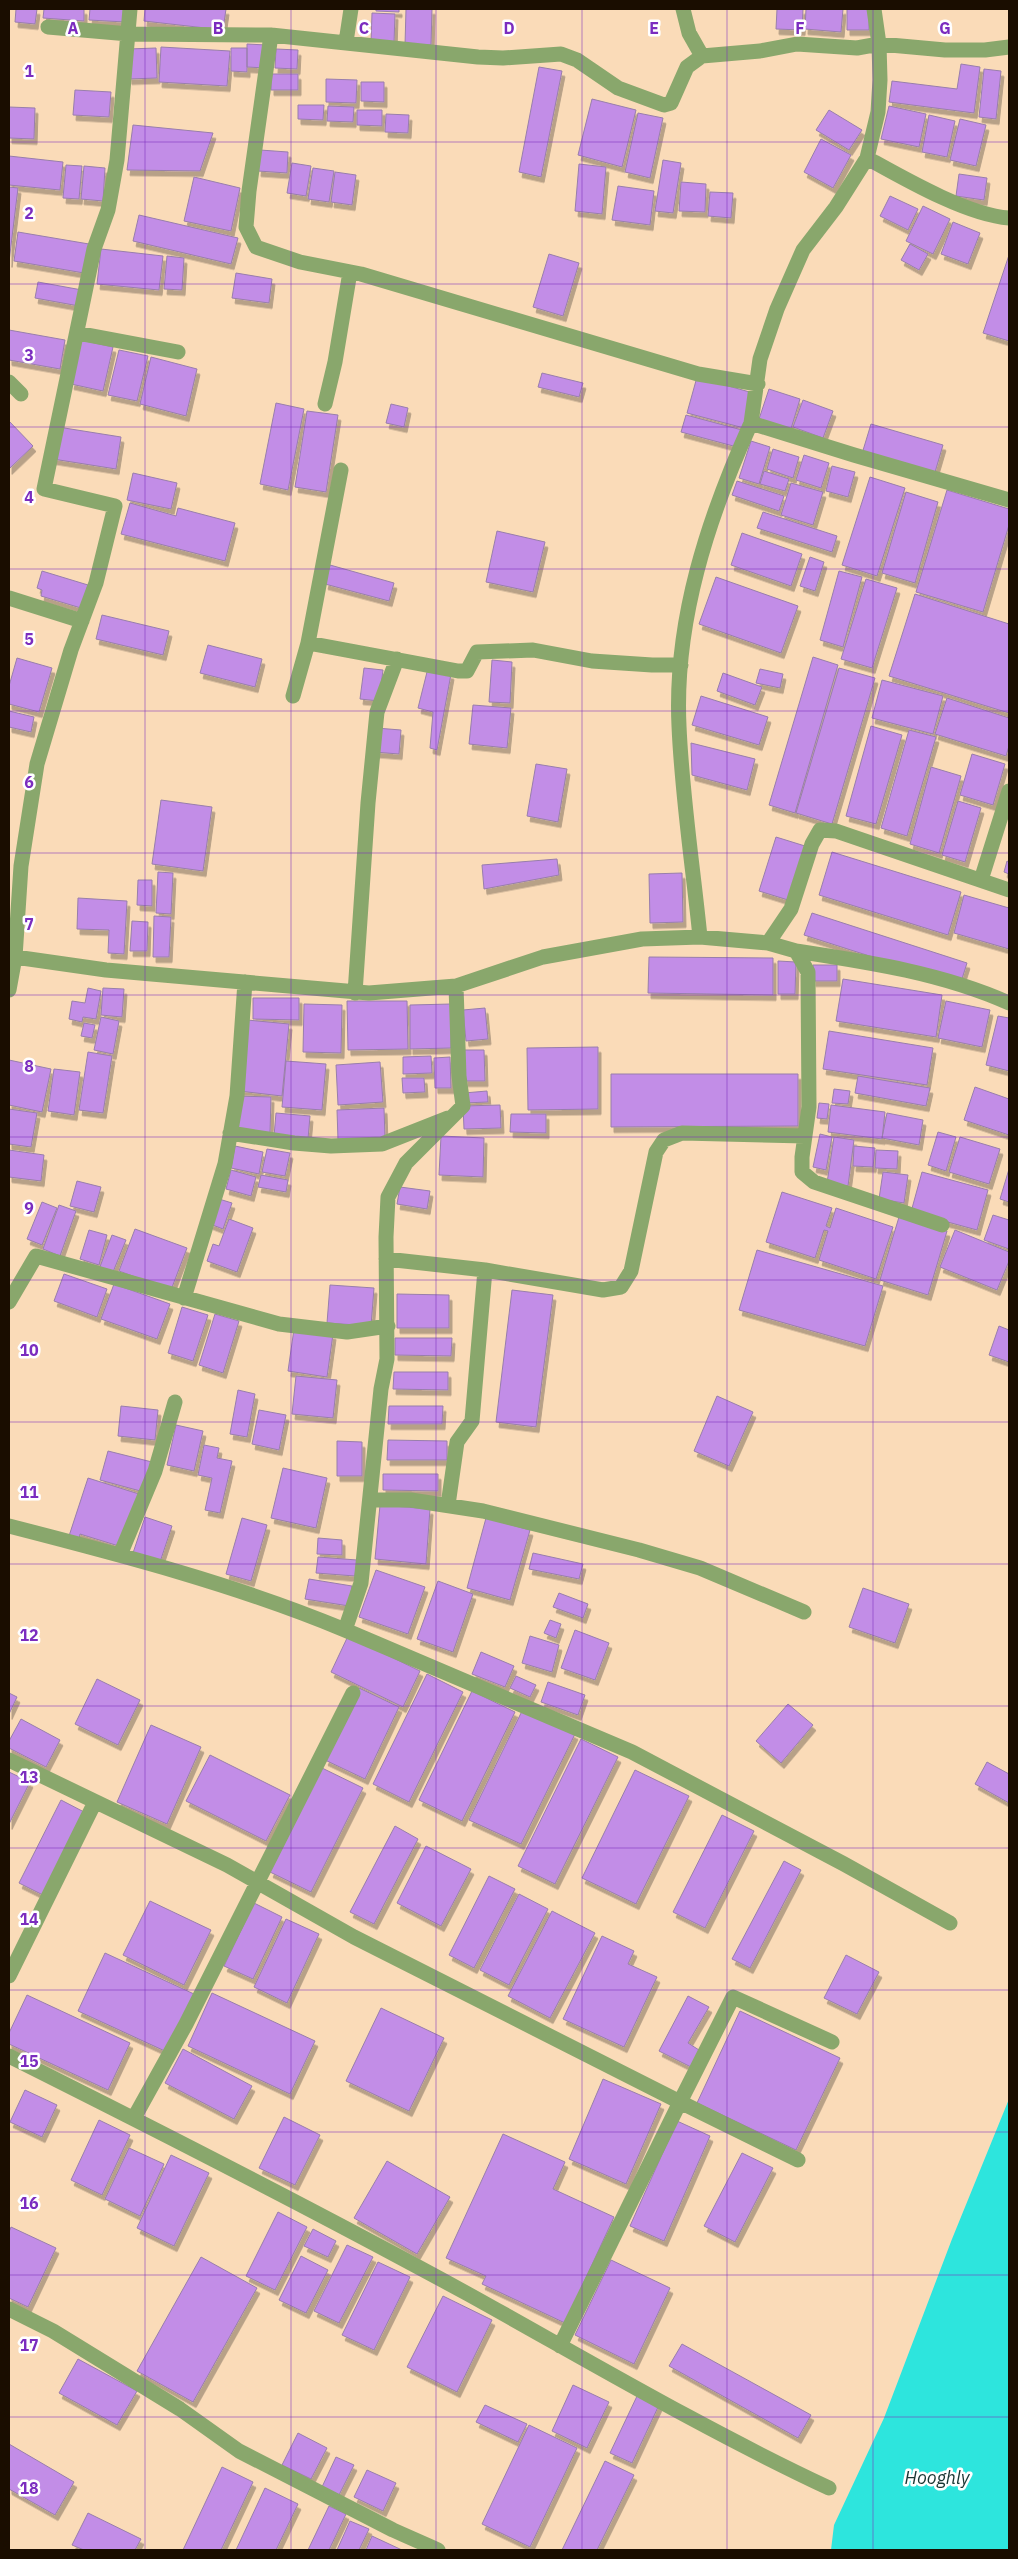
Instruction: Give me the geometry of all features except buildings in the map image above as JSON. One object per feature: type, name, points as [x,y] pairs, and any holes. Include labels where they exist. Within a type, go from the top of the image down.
[{"type":"street","points":[[9,990],[15,957],[21,866],[37,764],[51,712],[96,583],[115,506],[44,490],[94,250],[108,210],[118,160],[130,9]]},
{"type":"street","points":[[346,42],[351,9]]},
{"type":"street","points":[[683,9],[689,33],[702,56]]},
{"type":"street","points":[[700,937],[686,820],[679,734],[681,665],[690,602],[703,544],[736,455],[751,423],[758,384],[760,359],[776,309],[803,250],[836,207],[868,158],[878,112],[879,44],[874,9]]},
{"type":"street","points":[[48,27],[128,34],[272,35],[478,57],[503,58],[561,54],[577,60],[618,88],[664,105],[671,103],[687,67],[702,56],[760,52],[797,44],[857,48],[879,44],[945,50],[985,50],[1009,46]]},
{"type":"street","points":[[272,35],[249,191],[246,227],[256,247],[300,262],[350,272],[526,321],[698,374],[758,384]]},
{"type":"street","points":[[868,158],[898,176],[953,201],[998,217],[1009,218]]},
{"type":"street","points":[[325,404],[335,362],[350,272]]},
{"type":"street","points":[[76,332],[178,352]]},
{"type":"street","points":[[9,382],[21,394]]},
{"type":"street","points":[[751,423],[1009,500]]},
{"type":"street","points":[[293,696],[308,644],[341,470]]},
{"type":"street","points":[[9,598],[82,621]]},
{"type":"street","points":[[308,644],[458,671],[467,671],[477,652],[533,650],[592,661],[681,665]]},
{"type":"street","points":[[355,993],[368,803],[377,712],[396,659]]},
{"type":"street","points":[[981,880],[1009,791]]},
{"type":"street","points":[[768,943],[791,909],[812,844],[820,830],[836,831],[1009,890]]},
{"type":"street","points":[[15,957],[106,970],[355,993],[456,986],[543,957],[586,948],[642,939],[700,937],[768,943],[796,951],[894,966],[993,996],[1009,1003]]},
{"type":"street","points":[[796,951],[808,972],[809,1107],[802,1172],[814,1182],[942,1224]]},
{"type":"street","points":[[184,1298],[225,1164],[237,1096],[245,982]]},
{"type":"street","points":[[345,1630],[361,1583],[381,1389],[387,1359],[386,1259],[388,1197],[406,1163],[463,1106],[459,1076],[456,986]]},
{"type":"street","points":[[230,1133],[322,1145],[382,1144],[454,1116]]},
{"type":"street","points":[[386,1259],[485,1270],[602,1290],[621,1287],[631,1270],[656,1152],[664,1140],[682,1134],[805,1136]]},
{"type":"street","points":[[9,1302],[36,1256],[279,1324],[347,1332],[388,1326]]},
{"type":"street","points":[[448,1505],[457,1442],[472,1421],[485,1270]]},
{"type":"street","points":[[120,1555],[155,1470],[175,1402]]},
{"type":"street","points":[[370,1500],[411,1500],[483,1511],[700,1568],[804,1612]]},
{"type":"street","points":[[9,1526],[120,1555],[298,1612],[345,1630],[632,1752],[844,1864],[950,1923]]},
{"type":"street","points":[[134,2118],[190,2015],[353,1693]]},
{"type":"street","points":[[9,1760],[227,1865],[354,1937],[798,2160]]},
{"type":"street","points":[[9,1976],[95,1802]]},
{"type":"street","points":[[560,2346],[618,2232],[732,1997],[832,2042]]},
{"type":"street","points":[[9,2056],[334,2221],[560,2346],[785,2467],[829,2488]]},
{"type":"street","points":[[9,2309],[53,2331],[172,2404],[239,2451],[394,2530],[438,2550]]},
{"type":"water","name":"Hooghly","points":[[1009,2099],[1009,2550],[831,2550],[834,2525],[884,2418],[952,2239]]}]
